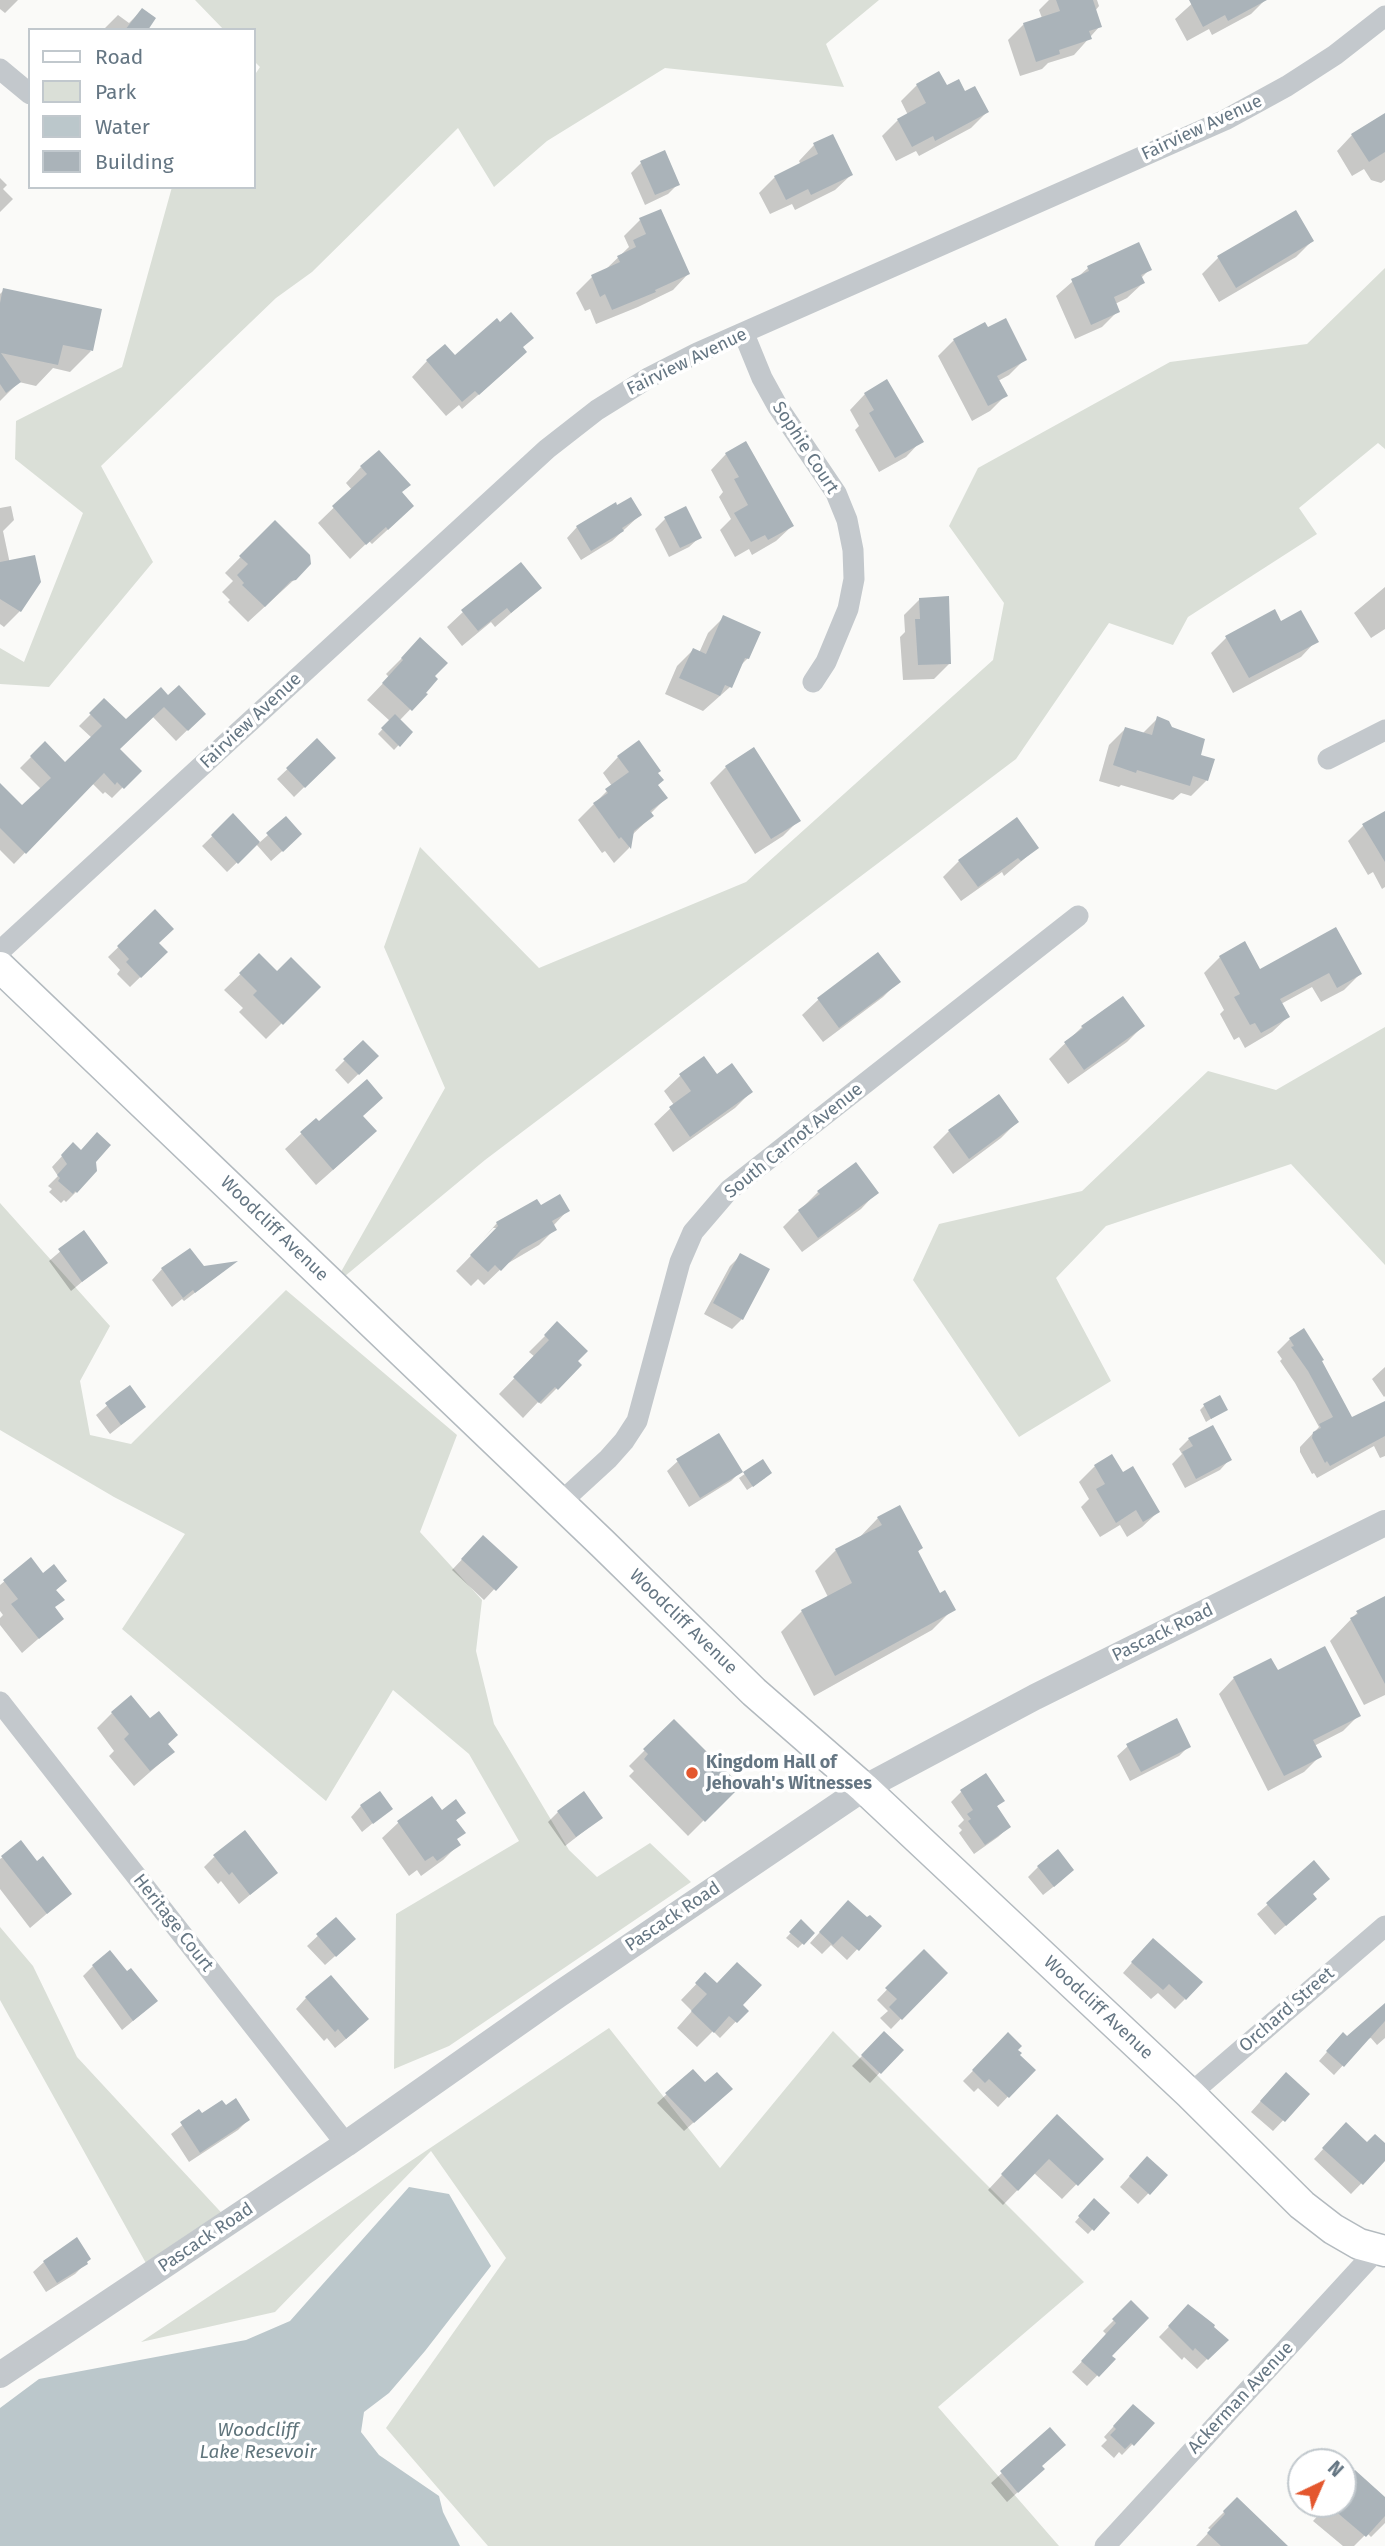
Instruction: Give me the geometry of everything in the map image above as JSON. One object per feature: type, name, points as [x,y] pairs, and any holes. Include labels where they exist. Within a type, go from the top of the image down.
[{"type":"main road","name":"Woodcliff Avenue","points":[[0,967],[754,1692],[864,1788],[1190,2094],[1302,2205],[1333,2229],[1359,2244],[1381,2251]]},
{"type":"street","name":"Fairview Avenue","points":[[0,951],[547,449],[597,410],[650,377],[1225,120],[1306,74],[1385,16]]},
{"type":"street","points":[[0,69],[28,92]]},
{"type":"street","name":"Sophie Court","points":[[744,334],[762,378],[836,493],[847,520],[853,550],[854,579],[848,609],[826,662],[813,682]]},
{"type":"street","points":[[1328,759],[1385,730]]},
{"type":"street","name":"South Carnot Avenue","points":[[560,1503],[608,1459],[624,1441],[636,1421],[680,1262],[693,1232],[729,1190],[1078,916]]},
{"type":"street","name":"Pascack Road","points":[[0,2375],[346,2144],[569,1987],[864,1788],[1035,1697],[1385,1523]]},
{"type":"street","name":"Heritage Court","points":[[0,1702],[346,2144]]},
{"type":"street","name":"Orchard Street","points":[[1190,2094],[1385,1926]]},
{"type":"street","name":"Ackerman Avenue","points":[[1105,2546],[1381,2251]]},
{"type":"green space","points":[[195,0],[879,0],[826,44],[844,87],[665,68],[547,141],[494,187],[458,128],[312,272],[276,298],[101,466],[153,562],[49,687],[0,684],[0,648],[24,662],[83,513],[15,459],[16,421],[122,367],[171,189],[256,189],[256,73],[260,67],[256,63],[256,28],[222,28]]},
{"type":"green space","points":[[1385,268],[1385,449],[1378,443],[1299,508],[1317,534],[1188,617],[1173,645],[1109,623],[1016,759],[485,1160],[333,1286],[445,1088],[384,947],[420,847],[539,968],[746,882],[993,660],[1004,603],[949,526],[978,468],[1170,362],[1307,344]]},
{"type":"green space","points":[[1385,1027],[1385,1265],[1291,1164],[1106,1226],[1056,1278],[1111,1381],[1019,1437],[913,1280],[939,1224],[1082,1191],[1208,1071],[1276,1090]]},
{"type":"green space","points":[[0,1203],[110,1326],[80,1381],[90,1435],[131,1444],[286,1290],[457,1435],[420,1532],[482,1600],[476,1651],[494,1724],[569,1850],[597,1877],[650,1843],[691,1882],[449,2046],[394,2069],[396,1914],[519,1841],[469,1754],[393,1690],[326,1801],[122,1629],[185,1534],[114,1497],[0,1430]]},
{"type":"green space","points":[[0,1927],[33,1966],[77,2057],[230,2222],[152,2274],[0,2000]]},
{"type":"green space","points":[[609,2028],[720,2168],[833,2031],[1084,2282],[938,2407],[1059,2546],[488,2546],[386,2428],[506,2258],[431,2151],[275,2312],[141,2342]]},
{"type":"water","name":"Woodcliff Lake Resevoir","points":[[409,2187],[449,2194],[491,2266],[389,2393],[364,2412],[361,2432],[379,2455],[439,2496],[443,2512],[460,2546],[0,2546],[0,2408],[39,2379],[246,2340],[290,2321]]},
{"type":"building","points":[[1056,0],[1093,0],[1102,27],[1089,31],[1092,39],[1059,50],[1060,54],[1036,62],[1023,23],[1060,11]]},
{"type":"building","points":[[1189,0],[1267,0],[1228,21],[1225,15],[1203,27]]},
{"type":"building","points":[[142,8],[156,18],[149,28],[127,28]]},
{"type":"building","points":[[939,71],[947,85],[959,79],[965,91],[975,86],[989,112],[935,141],[933,136],[912,147],[897,119],[926,103],[916,84]]},
{"type":"building","points":[[1385,113],[1385,152],[1369,162],[1351,134]]},
{"type":"building","points":[[833,134],[853,175],[811,195],[808,189],[786,200],[774,176],[818,154],[813,143]]},
{"type":"building","points":[[665,150],[680,185],[655,195],[640,161]]},
{"type":"building","points":[[661,209],[690,274],[612,310],[605,294],[600,297],[591,275],[620,262],[617,256],[636,247],[633,240],[646,234],[639,218]]},
{"type":"building","points":[[1296,210],[1314,241],[1236,288],[1217,256]]},
{"type":"building","points":[[1139,242],[1152,270],[1141,275],[1145,283],[1114,297],[1120,312],[1091,325],[1071,279],[1089,271],[1087,266]]},
{"type":"building","points":[[3,288],[102,309],[93,351],[63,345],[58,365],[1,353],[21,382],[6,393],[0,384],[0,303]]},
{"type":"building","points":[[511,312],[534,338],[523,347],[527,352],[479,395],[475,391],[462,402],[426,360],[445,344],[455,355],[497,318],[500,322]]},
{"type":"building","points":[[1006,318],[1027,360],[997,376],[1008,396],[988,406],[953,339],[985,322],[988,327]]},
{"type":"building","points":[[887,379],[924,442],[895,458],[869,413],[874,410],[864,393]]},
{"type":"building","points":[[746,441],[794,526],[768,540],[765,535],[751,542],[734,513],[748,505],[734,479],[739,477],[725,453]]},
{"type":"building","points":[[379,450],[411,485],[402,492],[414,506],[388,530],[386,527],[366,545],[332,506],[367,474],[360,466]]},
{"type":"building","points":[[631,497],[642,515],[622,528],[624,531],[591,551],[576,526],[616,502],[617,505]]},
{"type":"building","points":[[686,506],[702,538],[680,548],[664,517]]},
{"type":"building","points":[[275,520],[310,555],[311,564],[265,607],[242,585],[244,583],[237,575],[248,564],[239,556]]},
{"type":"building","points":[[35,555],[41,582],[21,612],[0,599],[0,562]]},
{"type":"building","points":[[521,562],[542,588],[511,613],[507,608],[478,631],[461,610]]},
{"type":"building","points":[[949,596],[951,664],[918,665],[915,619],[920,619],[919,598]]},
{"type":"building","points":[[1275,609],[1281,621],[1301,610],[1319,642],[1249,678],[1225,636]]},
{"type":"building","points":[[723,615],[761,632],[749,659],[745,658],[732,688],[725,685],[720,696],[679,678],[693,648],[706,654]]},
{"type":"building","points":[[420,637],[448,663],[435,676],[438,679],[426,693],[428,694],[412,711],[382,683]]},
{"type":"building","points":[[179,685],[206,714],[188,731],[164,707],[120,749],[142,771],[124,789],[117,782],[115,785],[104,773],[26,854],[0,828],[0,783],[22,805],[51,778],[30,756],[45,741],[65,762],[102,726],[89,713],[104,698],[126,719],[161,687],[168,695]]},
{"type":"building","points":[[395,714],[413,732],[400,747],[381,728]]},
{"type":"building","points":[[1157,716],[1169,721],[1172,727],[1205,739],[1201,755],[1215,759],[1208,781],[1193,776],[1190,786],[1113,765],[1125,727],[1152,735]]},
{"type":"building","points":[[317,738],[336,758],[305,788],[286,768]]},
{"type":"building","points":[[639,740],[661,771],[658,773],[664,780],[658,785],[668,798],[650,811],[654,816],[634,831],[631,849],[621,837],[619,839],[593,803],[608,793],[605,789],[629,772],[617,756]]},
{"type":"building","points":[[754,747],[801,821],[771,839],[725,766]]},
{"type":"building","points":[[1385,811],[1385,862],[1362,824]]},
{"type":"building","points":[[233,813],[260,842],[238,864],[211,835]]},
{"type":"building","points":[[286,816],[302,834],[283,852],[266,833]]},
{"type":"building","points":[[1017,817],[1039,848],[1021,861],[1018,858],[978,887],[958,860]]},
{"type":"building","points":[[155,909],[174,929],[159,943],[168,952],[141,978],[126,962],[129,959],[117,946]]},
{"type":"building","points":[[1336,927],[1362,974],[1337,988],[1329,973],[1280,999],[1290,1017],[1261,1033],[1255,1023],[1250,1025],[1234,997],[1240,994],[1219,956],[1245,941],[1260,969]]},
{"type":"building","points":[[878,952],[901,982],[839,1028],[817,998]]},
{"type":"building","points":[[259,953],[277,971],[291,957],[321,987],[283,1025],[253,995],[257,991],[239,973]]},
{"type":"building","points":[[1123,996],[1145,1026],[1084,1070],[1064,1042],[1083,1028],[1081,1026]]},
{"type":"building","points":[[363,1040],[379,1056],[359,1075],[343,1059]]},
{"type":"building","points":[[704,1056],[717,1074],[732,1063],[753,1092],[690,1137],[669,1107],[691,1091],[679,1074]]},
{"type":"building","points":[[367,1079],[383,1098],[363,1116],[377,1131],[333,1170],[300,1132],[316,1118],[319,1121]]},
{"type":"building","points":[[999,1094],[1019,1122],[969,1159],[948,1130]]},
{"type":"building","points":[[97,1132],[111,1145],[96,1162],[97,1171],[73,1194],[58,1181],[60,1178],[57,1175],[67,1164],[61,1155],[73,1142],[81,1150]]},
{"type":"building","points":[[856,1162],[879,1193],[818,1238],[798,1210],[820,1194],[817,1191]]},
{"type":"building","points":[[560,1194],[570,1211],[552,1221],[557,1230],[521,1250],[501,1271],[495,1265],[488,1272],[470,1255],[498,1226],[496,1222],[537,1199],[541,1205]]},
{"type":"building","points":[[84,1230],[108,1263],[82,1282],[58,1249]]},
{"type":"building","points":[[190,1248],[204,1266],[238,1261],[195,1293],[193,1290],[183,1298],[161,1268]]},
{"type":"building","points":[[740,1253],[770,1269],[743,1320],[713,1303]]},
{"type":"building","points":[[557,1321],[588,1351],[578,1361],[582,1365],[558,1390],[555,1387],[539,1403],[513,1377],[549,1340],[544,1335]]},
{"type":"building","points":[[1304,1328],[1324,1360],[1322,1361],[1352,1417],[1385,1401],[1385,1436],[1330,1466],[1327,1461],[1325,1463],[1312,1438],[1313,1432],[1321,1428],[1319,1424],[1333,1417],[1308,1371],[1291,1347],[1294,1346],[1289,1338]]},
{"type":"building","points":[[130,1385],[146,1407],[121,1425],[105,1403]]},
{"type":"building","points":[[1220,1395],[1228,1410],[1211,1419],[1203,1404]]},
{"type":"building","points":[[1213,1425],[1232,1460],[1196,1479],[1182,1452],[1193,1446],[1188,1438]]},
{"type":"building","points":[[719,1433],[743,1472],[700,1498],[676,1459]]},
{"type":"building","points":[[1112,1454],[1123,1472],[1133,1466],[1160,1512],[1143,1522],[1136,1510],[1116,1523],[1096,1489],[1105,1484],[1094,1465]]},
{"type":"building","points":[[763,1459],[772,1473],[753,1487],[743,1472]]},
{"type":"building","points":[[900,1505],[923,1548],[918,1551],[940,1593],[945,1590],[956,1610],[835,1676],[801,1610],[852,1583],[835,1549],[882,1525],[877,1517]]},
{"type":"building","points":[[483,1535],[518,1567],[496,1591],[461,1559]]},
{"type":"building","points":[[31,1557],[43,1573],[54,1564],[67,1581],[56,1590],[65,1600],[55,1607],[64,1619],[39,1639],[11,1604],[18,1599],[3,1580]]},
{"type":"building","points":[[1385,1596],[1385,1684],[1350,1618],[1358,1614],[1356,1611]]},
{"type":"building","points":[[1325,1646],[1361,1716],[1313,1740],[1322,1757],[1284,1776],[1233,1677],[1271,1658],[1278,1670]]},
{"type":"building","points":[[131,1695],[150,1718],[159,1711],[178,1735],[168,1744],[175,1752],[150,1771],[124,1739],[129,1734],[111,1712]]},
{"type":"building","points":[[1177,1718],[1191,1747],[1141,1772],[1126,1744]]},
{"type":"building","name":"Kingdom Hall of Jehovah's Witnesses","points":[[674,1719],[741,1786],[705,1822],[644,1759],[648,1754],[643,1749]]},
{"type":"building","points":[[986,1773],[1005,1801],[997,1806],[1011,1827],[985,1845],[968,1821],[971,1819],[967,1814],[973,1810],[960,1790]]},
{"type":"building","points":[[380,1791],[393,1809],[373,1824],[360,1805]]},
{"type":"building","points":[[584,1791],[603,1818],[576,1837],[557,1811]]},
{"type":"building","points":[[432,1796],[442,1810],[456,1799],[466,1813],[456,1820],[466,1833],[457,1839],[461,1845],[437,1861],[433,1856],[425,1861],[397,1821]]},
{"type":"building","points":[[245,1830],[278,1873],[250,1895],[232,1872],[229,1875],[213,1855]]},
{"type":"building","points":[[21,1840],[37,1861],[43,1856],[72,1894],[47,1914],[1,1856]]},
{"type":"building","points":[[1058,1849],[1074,1870],[1054,1887],[1037,1866]]},
{"type":"building","points":[[1314,1860],[1330,1879],[1313,1894],[1317,1899],[1286,1926],[1266,1903]]},
{"type":"building","points":[[848,1900],[882,1926],[859,1951],[842,1936],[833,1945],[819,1932]]},
{"type":"building","points":[[336,1917],[356,1939],[336,1957],[316,1934]]},
{"type":"building","points":[[801,1919],[815,1933],[804,1945],[789,1932]]},
{"type":"building","points":[[1153,1938],[1203,1982],[1186,2000],[1169,1984],[1163,1990],[1131,1962]]},
{"type":"building","points":[[924,1949],[948,1973],[902,2020],[889,2007],[897,1999],[885,1988]]},
{"type":"building","points":[[110,1950],[127,1971],[131,1968],[158,2001],[133,2021],[92,1965]]},
{"type":"building","points":[[737,1962],[762,1985],[743,2005],[749,2011],[737,2023],[729,2016],[714,2033],[691,2011],[707,1994],[695,1983],[705,1972],[717,1983]]},
{"type":"building","points":[[331,1975],[369,2019],[346,2039],[338,2029],[335,2032],[305,1997]]},
{"type":"building","points":[[1385,2003],[1385,2021],[1344,2067],[1326,2051],[1343,2032],[1347,2036]]},
{"type":"building","points":[[884,2031],[904,2050],[881,2074],[861,2055]]},
{"type":"building","points":[[1008,2032],[1022,2046],[1018,2050],[1022,2053],[1020,2055],[1036,2070],[1009,2098],[989,2079],[985,2083],[972,2070]]},
{"type":"building","points":[[693,2069],[705,2082],[717,2072],[733,2089],[694,2123],[665,2093]]},
{"type":"building","points":[[1286,2072],[1310,2094],[1285,2122],[1260,2101]]},
{"type":"building","points":[[236,2098],[250,2120],[200,2153],[180,2122],[199,2109],[202,2113],[222,2100],[226,2105]]},
{"type":"building","points":[[1057,2114],[1104,2159],[1078,2186],[1049,2159],[1018,2191],[1001,2174]]},
{"type":"building","points":[[1346,2122],[1367,2142],[1375,2134],[1385,2143],[1385,2161],[1363,2185],[1322,2148]]},
{"type":"building","points":[[1147,2156],[1168,2175],[1150,2195],[1129,2176]]},
{"type":"building","points":[[1094,2198],[1110,2213],[1094,2231],[1078,2216]]},
{"type":"building","points":[[77,2237],[91,2259],[88,2264],[57,2283],[43,2261]]},
{"type":"building","points":[[1131,2300],[1149,2318],[1112,2356],[1116,2359],[1099,2377],[1081,2361],[1116,2323],[1112,2319]]},
{"type":"building","points":[[1188,2304],[1229,2340],[1208,2360],[1195,2348],[1193,2351],[1168,2326]]},
{"type":"building","points":[[1133,2404],[1155,2423],[1134,2446],[1131,2443],[1125,2449],[1110,2435],[1116,2429],[1113,2426]]},
{"type":"building","points":[[1050,2427],[1066,2445],[1042,2466],[1045,2469],[1018,2493],[1000,2471]]},
{"type":"building","points":[[1357,2472],[1385,2497],[1385,2516],[1366,2537],[1344,2518],[1357,2518]]},
{"type":"building","points":[[1237,2497],[1288,2546],[1221,2546],[1207,2533]]},
{"type":"place","name":"Kingdom Hall of Jehovah's Witnesses","points":[[692,1773]]}]
